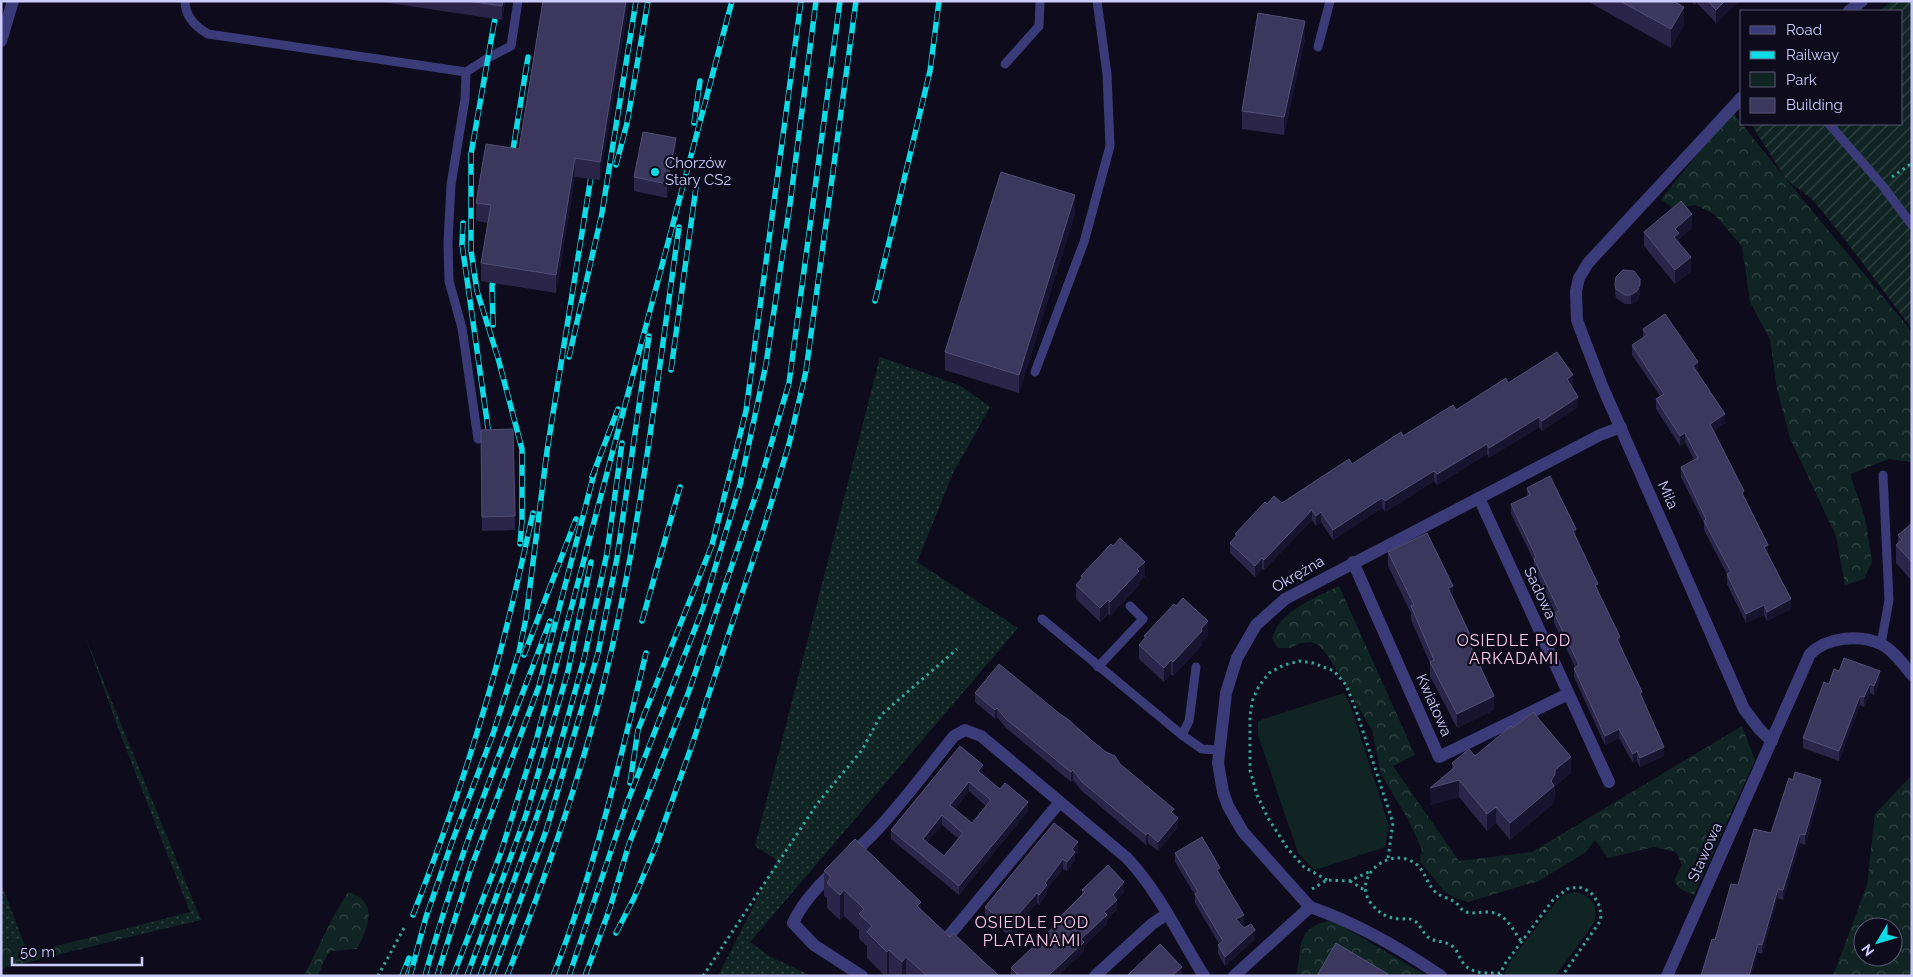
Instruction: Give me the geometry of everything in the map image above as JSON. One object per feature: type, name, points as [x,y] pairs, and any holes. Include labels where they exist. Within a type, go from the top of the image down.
[{"type":"street","points":[[1,41],[13,1]]},
{"type":"street","points":[[1849,10],[1862,1]]},
{"type":"street","name":"Miła","points":[[1740,99],[1588,263],[1579,278],[1575,305],[1578,320],[1603,388],[1744,709],[1760,730],[1772,741]]},
{"type":"street","name":"Okrężna","points":[[1441,976],[1366,930],[1337,916],[1310,907],[1243,832],[1234,819],[1223,792],[1218,750],[1229,680],[1236,658],[1251,633],[1267,614],[1285,598],[1600,435],[1620,427]]},
{"type":"street","name":"Sadowa","points":[[1479,498],[1609,782]]},
{"type":"street","name":"Kwiatowa","points":[[1353,562],[1439,757],[1568,694]]},
{"type":"street","points":[[1772,741],[1810,654],[1815,649],[1831,641],[1844,639],[1880,644],[1890,651],[1912,674]]},
{"type":"street","points":[[862,976],[814,945],[793,923],[797,913],[837,867],[874,832],[954,736],[966,730],[981,736],[1127,858],[1139,871],[1204,976]]},
{"type":"street","name":"Stawowa","points":[[1667,976],[1772,741]]},
{"type":"street","points":[[947,938],[1059,803]]},
{"type":"street","points":[[1234,976],[1310,907]]},
{"type":"street","points":[[1095,976],[1152,924],[1167,914]]},
{"type":"lane","points":[[185,1],[185,9],[195,26],[208,34],[466,72],[511,46],[518,1]]},
{"type":"lane","points":[[1005,64],[1038,26],[1040,1]]},
{"type":"lane","points":[[1035,372],[1084,242],[1110,146],[1107,74],[1097,1]]},
{"type":"lane","points":[[1318,47],[1330,1]]},
{"type":"lane","points":[[466,72],[465,99],[451,185],[448,242],[449,281],[462,328],[478,439]]},
{"type":"lane","points":[[1830,125],[1882,185],[1912,225]]},
{"type":"lane","points":[[1880,644],[1889,600],[1883,475]]},
{"type":"lane","points":[[1098,667],[1143,619],[1130,606]]},
{"type":"lane","points":[[1042,619],[1182,735],[1202,749],[1218,750]]},
{"type":"lane","points":[[1182,735],[1189,721],[1196,667]]},
{"type":"path","points":[[1882,185],[1912,163]]},
{"type":"path","points":[[703,976],[817,804],[862,750],[881,715],[957,649]]},
{"type":"path","points":[[1366,890],[1350,881],[1326,880],[1304,867],[1288,850],[1268,818],[1257,795],[1250,770],[1250,715],[1253,699],[1259,686],[1269,673],[1284,665],[1300,661],[1334,671],[1346,685],[1393,823],[1388,858]]},
{"type":"path","points":[[1350,881],[1371,871],[1388,858],[1400,857],[1414,862],[1424,872],[1436,893],[1455,902],[1464,911],[1472,913],[1491,912],[1502,916],[1521,941]]},
{"type":"path","points":[[1371,871],[1366,890],[1370,902],[1378,912],[1385,916],[1409,918],[1417,922],[1424,933],[1432,940],[1445,942],[1452,946],[1461,961],[1477,974],[1500,974],[1521,941],[1558,894],[1573,888],[1589,891],[1598,902],[1601,920],[1562,976]]},
{"type":"path","points":[[1310,890],[1326,880]]},
{"type":"path","points":[[378,976],[404,928]]},
{"type":"green space","points":[[1892,1],[1912,1],[1912,329],[1813,200],[1786,179],[1752,125],[1903,125],[1903,10],[1880,10]]},
{"type":"green space","points":[[1732,112],[1740,122],[1740,125],[1742,125],[1912,332],[1912,462],[1889,459],[1850,474],[1865,518],[1872,562],[1864,579],[1845,585],[1836,536],[1790,438],[1777,389],[1770,339],[1750,302],[1742,246],[1714,214],[1695,205],[1673,208],[1661,199]]},
{"type":"green space","points":[[880,357],[961,386],[990,407],[953,473],[917,562],[1018,628],[750,942],[769,956],[812,976],[718,976],[777,860],[755,846]]},
{"type":"green space","points":[[1339,586],[1415,755],[1393,766],[1459,861],[1532,852],[1742,726],[1755,760],[1694,895],[1680,889],[1674,881],[1682,865],[1676,852],[1654,847],[1608,858],[1595,840],[1586,852],[1537,882],[1468,902],[1455,898],[1444,891],[1420,861],[1422,850],[1409,821],[1381,774],[1372,730],[1330,659],[1319,645],[1311,642],[1301,643],[1290,648],[1278,648],[1272,638],[1278,625],[1291,612]]},
{"type":"green space","points":[[85,636],[201,920],[129,937],[128,928],[190,912],[121,736]]},
{"type":"green space","points":[[1344,693],[1350,704],[1389,826],[1385,847],[1315,870],[1298,853],[1258,735],[1258,721]]},
{"type":"green space","points":[[1912,775],[1912,976],[1833,976],[1853,922],[1853,967],[1903,967],[1903,917],[1855,917],[1867,885],[1875,814]]},
{"type":"green space","points":[[1,883],[23,941],[1,944]]},
{"type":"green space","points":[[348,892],[358,896],[368,908],[368,924],[357,949],[330,951],[323,962],[318,976],[304,976],[332,919]]},
{"type":"green space","points":[[1574,892],[1590,899],[1595,909],[1595,920],[1555,976],[1504,976],[1509,963],[1557,901],[1564,895]]},
{"type":"green space","points":[[1329,921],[1340,925],[1427,976],[1296,976],[1300,949],[1305,934],[1318,924]]},
{"type":"green space","points":[[128,928],[129,937],[1,969],[1,944],[23,941],[28,953]]},
{"type":"building","points":[[468,1],[503,1],[502,6]]},
{"type":"building","points":[[543,1],[626,1],[600,162],[575,158],[556,275],[481,263],[491,205],[476,203],[486,144],[519,149]]},
{"type":"building","points":[[1620,1],[1673,1],[1684,7],[1671,29]]},
{"type":"building","points":[[1708,1],[1725,1],[1716,10]]},
{"type":"building","points":[[1258,13],[1305,21],[1284,117],[1242,111]]},
{"type":"building","name":"Chorzów Stary CS2","points":[[643,132],[676,138],[667,184],[634,177]]},
{"type":"building","points":[[1001,172],[1075,195],[1019,375],[945,352]]},
{"type":"building","points":[[1681,201],[1692,214],[1675,229],[1679,233],[1674,237],[1691,257],[1675,270],[1644,232]]},
{"type":"building","points":[[1623,270],[1634,271],[1640,279],[1637,291],[1631,295],[1625,295],[1616,289],[1616,277]]},
{"type":"building","points":[[1665,314],[1698,362],[1693,366],[1725,414],[1710,424],[1744,491],[1742,493],[1768,545],[1764,547],[1791,599],[1767,612],[1764,605],[1746,614],[1727,574],[1731,572],[1704,521],[1706,519],[1681,467],[1698,458],[1685,433],[1680,436],[1656,399],[1664,394],[1632,345],[1647,335],[1643,329]]},
{"type":"building","points":[[1557,352],[1573,375],[1567,379],[1578,397],[1542,421],[1539,417],[1489,448],[1487,444],[1437,474],[1434,471],[1385,501],[1382,498],[1333,530],[1321,512],[1316,516],[1312,510],[1264,560],[1262,558],[1255,566],[1230,543],[1237,535],[1235,534],[1265,502],[1267,504],[1274,496],[1282,503],[1349,459],[1352,464],[1401,432],[1403,436],[1453,405],[1456,410],[1506,378],[1508,383]]},
{"type":"building","points":[[513,429],[515,516],[482,517],[481,430]]},
{"type":"building","points":[[1550,476],[1576,529],[1573,531],[1598,584],[1595,585],[1620,637],[1617,639],[1642,692],[1640,693],[1664,747],[1640,758],[1637,751],[1633,754],[1619,729],[1605,736],[1574,668],[1579,665],[1554,613],[1559,611],[1534,559],[1536,557],[1511,504],[1530,495],[1527,488]]},
{"type":"building","points":[[1911,524],[1912,562],[1896,545],[1902,540],[1898,535]]},
{"type":"building","points":[[1427,533],[1453,586],[1448,588],[1473,641],[1469,643],[1494,696],[1457,714],[1430,662],[1434,660],[1411,606],[1414,605],[1388,552]]},
{"type":"building","points":[[1120,538],[1145,562],[1110,602],[1108,600],[1100,608],[1076,585],[1083,577],[1081,576],[1111,544],[1113,546]]},
{"type":"building","points":[[1183,598],[1208,621],[1201,629],[1202,631],[1173,662],[1171,660],[1164,668],[1139,645],[1146,637],[1144,636],[1174,604],[1176,606]]},
{"type":"building","points":[[1844,658],[1880,671],[1874,686],[1870,684],[1864,697],[1860,696],[1839,751],[1803,738],[1824,682],[1829,684],[1834,669],[1839,671]]},
{"type":"building","points":[[999,664],[1106,752],[1115,756],[1120,764],[1174,809],[1171,812],[1178,818],[1158,842],[1148,833],[1146,835],[1082,782],[1073,770],[1071,772],[1006,719],[997,708],[995,710],[975,693]]},
{"type":"building","points":[[1533,712],[1571,757],[1555,770],[1551,781],[1554,786],[1510,823],[1496,807],[1487,814],[1459,780],[1430,788],[1455,767],[1452,763],[1469,749],[1475,756],[1511,726],[1513,728]]},
{"type":"building","points":[[960,746],[983,765],[978,771],[1000,789],[1005,783],[1028,802],[959,886],[891,830]],"holes":[[[969,782],[991,800],[972,823],[950,805]],[[942,815],[963,833],[944,856],[923,839]]]},
{"type":"building","points":[[1795,772],[1821,780],[1805,835],[1800,834],[1783,890],[1778,889],[1762,945],[1758,944],[1749,976],[1701,976],[1712,939],[1715,940],[1731,884],[1738,885],[1754,829],[1771,833],[1789,778],[1793,780]]},
{"type":"building","points":[[1054,823],[1078,842],[1072,849],[1075,852],[1067,862],[1063,859],[1045,883],[1047,885],[1039,895],[1037,893],[1017,916],[1020,919],[1012,928],[985,907]]},
{"type":"building","points":[[1202,837],[1220,868],[1217,870],[1244,915],[1236,919],[1244,928],[1251,924],[1255,930],[1225,957],[1218,945],[1223,941],[1195,894],[1198,892],[1175,853]]},
{"type":"building","points":[[855,839],[921,902],[917,906],[950,937],[953,933],[999,976],[927,976],[906,957],[902,962],[889,950],[887,952],[867,932],[872,926],[859,914],[864,909],[844,890],[840,895],[827,883],[831,877],[824,871]]},
{"type":"building","points":[[1108,865],[1124,882],[1113,895],[1117,900],[1104,912],[1107,915],[1081,939],[1084,942],[1048,976],[1019,976],[1011,968],[1062,919],[1060,917],[1085,892],[1082,890]]},
{"type":"building","points":[[1336,943],[1388,974],[1387,976],[1320,976],[1318,974]]},
{"type":"building","points":[[1160,944],[1182,967],[1172,976],[1127,976]]},
{"type":"railway","points":[[498,1],[471,154],[471,251],[477,291],[498,358],[522,449],[522,521],[520,544]]},
{"type":"railway","points":[[569,357],[602,213],[636,1]]},
{"type":"railway","points":[[616,165],[627,123],[648,1]]},
{"type":"railway","points":[[453,976],[501,852],[536,741],[732,1]]},
{"type":"railway","points":[[630,783],[638,730],[712,545],[746,411],[801,1]]},
{"type":"railway","points":[[569,976],[627,803],[703,608],[740,485],[766,364],[790,204],[816,1]]},
{"type":"railway","points":[[585,976],[610,908],[629,844],[689,691],[758,489],[789,383],[840,1]]},
{"type":"railway","points":[[616,933],[634,898],[656,846],[692,745],[764,527],[789,444],[806,371],[856,1]]},
{"type":"railway","points":[[875,301],[930,71],[939,1]]},
{"type":"railway","points":[[511,162],[528,57]]},
{"type":"railway","points":[[694,123],[700,81]]},
{"type":"railway","points":[[410,976],[426,917],[493,734],[519,652],[526,618],[547,451],[593,164]]},
{"type":"railway","points":[[671,370],[697,180]]},
{"type":"railway","points":[[463,223],[462,244],[489,444]]},
{"type":"railway","points":[[507,976],[566,814],[591,731],[612,648],[642,491],[679,227]]},
{"type":"railway","points":[[493,325],[492,286],[495,268]]},
{"type":"railway","points":[[492,976],[546,831],[598,653],[617,558],[649,336]]},
{"type":"railway","points":[[592,477],[618,409]]},
{"type":"railway","points":[[480,976],[553,771],[584,659],[607,553],[622,443]]},
{"type":"railway","points":[[437,976],[471,868],[539,686],[595,470]]},
{"type":"railway","points":[[642,621],[680,487]]},
{"type":"railway","points":[[413,915],[456,798],[487,700],[533,513]]},
{"type":"railway","points":[[524,655],[576,519]]},
{"type":"railway","points":[[467,976],[526,815],[568,671],[591,562]]},
{"type":"railway","points":[[425,976],[467,841],[550,621]]},
{"type":"railway","points":[[553,976],[594,857],[646,653]]},
{"type":"railway","points":[[402,976],[409,958]]},
{"type":"place","name":"Chorzów Stary CS2","points":[[655,172]]},
{"type":"district","name":"OSIEDLE POD ARKADAMI","points":[[1514,649]]},
{"type":"district","name":"OSIEDLE POD PLATANAMI","points":[[1032,931]]}]
